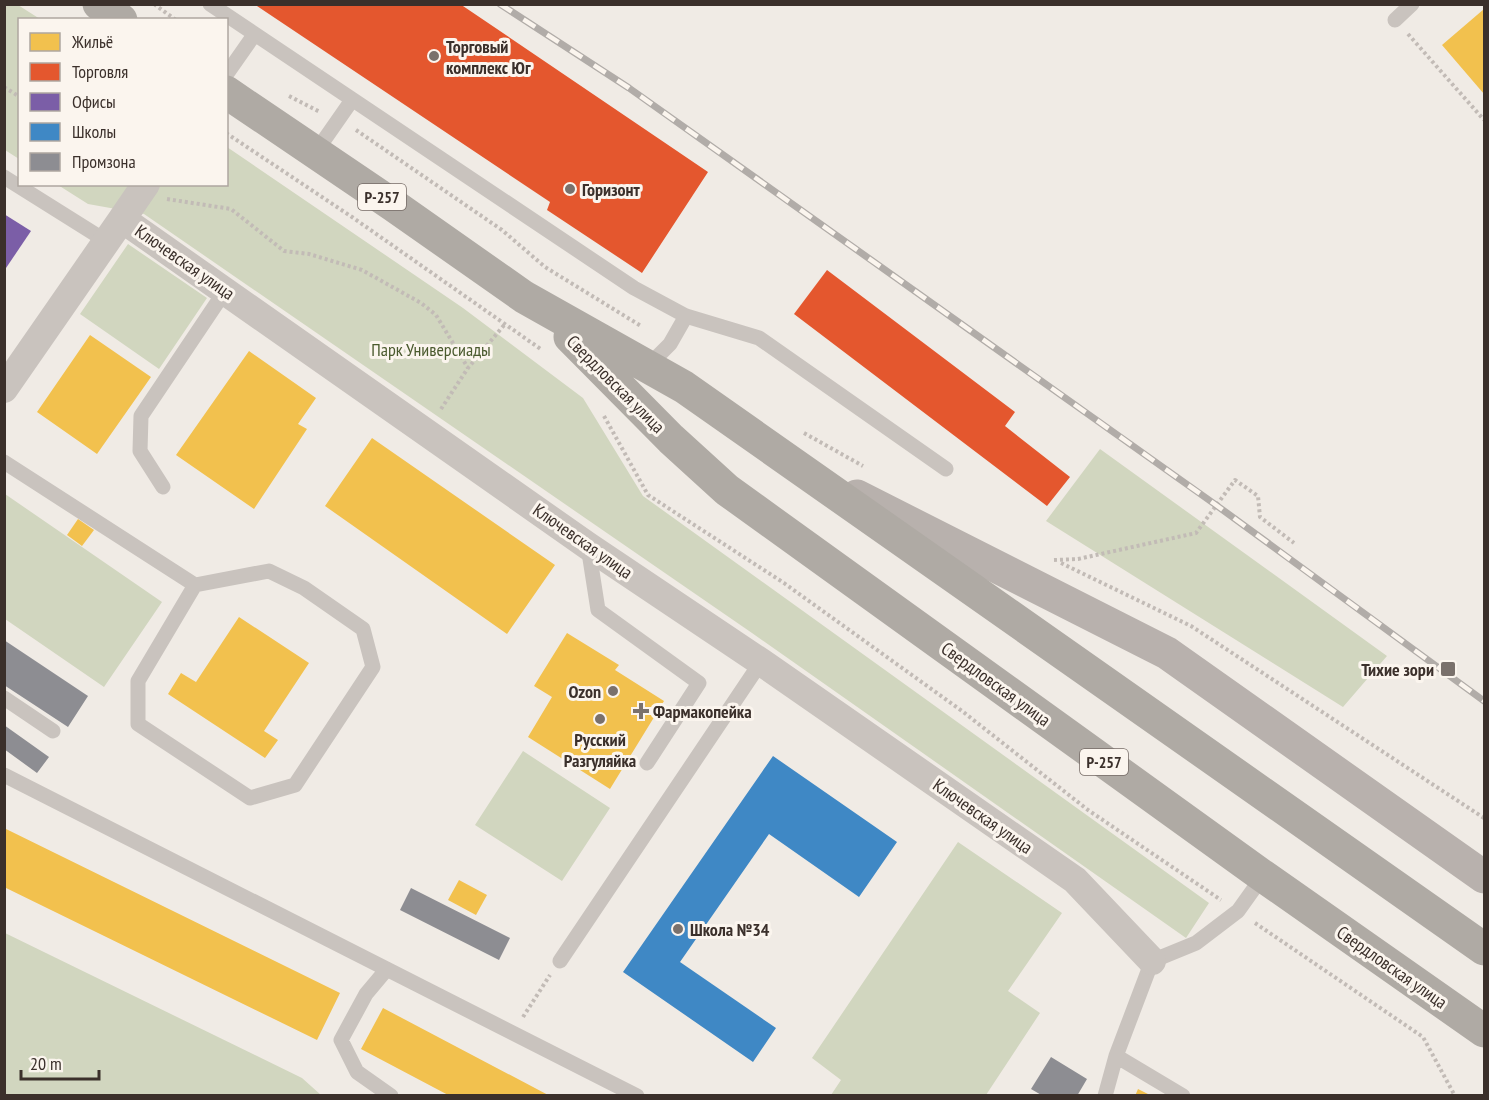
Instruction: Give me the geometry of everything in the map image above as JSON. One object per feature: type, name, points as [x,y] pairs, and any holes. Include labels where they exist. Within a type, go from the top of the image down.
[{"type":"highway","points":[[99,4],[118,18]]},
{"type":"highway","name":"Свердловская улица","points":[[228,93],[536,304],[684,387],[1485,949]]},
{"type":"highway","name":"Свердловская улица","points":[[536,304],[671,439],[727,490],[1263,876],[1485,1031]]},
{"type":"main road","points":[[781,457],[1167,653],[1485,877]]},
{"type":"street","points":[[4,390],[143,189]]},
{"type":"street","name":"Ключевская улица","points":[[114,230],[225,291],[588,546],[761,662],[1075,880],[1152,961]]},
{"type":"lane","points":[[210,4],[634,288],[686,316],[759,338],[946,469]]},
{"type":"lane","points":[[1395,20],[1412,4]]},
{"type":"lane","points":[[228,72],[254,35]]},
{"type":"lane","points":[[315,153],[352,100]]},
{"type":"lane","name":"Ключевская улица","points":[[4,177],[18,184]]},
{"type":"lane","name":"Ключевская улица","points":[[23,186],[114,230]]},
{"type":"lane","points":[[163,488],[140,451],[141,416],[225,291]]},
{"type":"lane","points":[[647,367],[670,344],[686,316]]},
{"type":"lane","points":[[4,462],[195,585],[269,571],[304,588],[363,629],[373,667],[295,784],[250,798],[138,724],[138,681],[195,585]]},
{"type":"lane","points":[[588,546],[598,610],[699,683],[647,763]]},
{"type":"lane","points":[[560,961],[761,662]]},
{"type":"lane","points":[[4,698],[53,730]]},
{"type":"lane","points":[[4,775],[637,1095]]},
{"type":"lane","points":[[1105,1095],[1116,1056],[1152,961],[1196,943],[1238,911],[1263,876]]},
{"type":"lane","points":[[387,969],[366,994],[342,1040],[357,1072],[391,1095]]},
{"type":"lane","points":[[1116,1056],[1183,1095]]},
{"type":"path","points":[[154,4],[173,18]]},
{"type":"path","points":[[1395,20],[1485,120]]},
{"type":"path","points":[[4,87],[18,96]]},
{"type":"path","points":[[281,91],[357,131],[502,230],[545,267]]},
{"type":"path","points":[[143,189],[231,209],[284,251],[309,254],[362,270],[421,303],[436,315],[468,368]]},
{"type":"path","points":[[426,431],[468,368],[505,324]]},
{"type":"path","points":[[1054,560],[1078,559],[1196,533],[1234,480],[1258,496],[1260,517],[1294,543]]},
{"type":"path","points":[[1238,911],[1423,1037],[1455,1095]]},
{"type":"path","points":[[513,1033],[560,961]]},
{"type":"green space","points":[[4,5],[18,5],[38,18],[18,18],[18,158],[5,150]]},
{"type":"green space","name":"Парк Универсиады","points":[[228,148],[463,308],[583,398],[643,496],[1209,903],[1186,938],[752,633],[144,214],[88,204],[60,186],[228,186]]},
{"type":"green space","points":[[128,244],[207,298],[159,369],[80,314]]},
{"type":"green space","points":[[1100,449],[1387,656],[1343,707],[1046,521]]},
{"type":"green space","points":[[5,494],[162,602],[104,687],[5,619]]},
{"type":"green space","points":[[523,751],[610,808],[562,881],[475,825]]},
{"type":"green space","points":[[958,842],[1062,913],[1008,991],[1040,1013],[986,1095],[831,1095],[841,1080],[812,1058]]},
{"type":"green space","points":[[5,933],[302,1078],[321,1095],[5,1095]]},
{"type":"building: Жильё","points":[[1484,9],[1484,94],[1442,45]]},
{"type":"building: Жильё","points":[[90,335],[151,377],[97,454],[37,412]]},
{"type":"building: Жильё","points":[[249,351],[316,398],[298,424],[307,429],[254,509],[176,455]]},
{"type":"building: Жильё","points":[[372,438],[555,565],[507,634],[325,506]]},
{"type":"building: Жильё","points":[[78,519],[94,530],[82,546],[67,535]]},
{"type":"building: Жильё","points":[[239,617],[309,663],[264,731],[278,740],[265,758],[168,694],[181,673],[196,682]]},
{"type":"building: Жильё","points":[[567,633],[619,665],[615,670],[664,701],[610,789],[528,737],[552,697],[534,686]]},
{"type":"building: Жильё","points":[[4,828],[340,993],[317,1040],[4,887]]},
{"type":"building: Жильё","points":[[459,880],[487,895],[476,915],[448,900]]},
{"type":"building: Жильё","points":[[383,1008],[550,1096],[450,1096],[361,1049]]},
{"type":"building: Жильё","points":[[1138,1089],[1152,1096],[1135,1096]]},
{"type":"building: Торговля","name":"Торговый комплекс Юг","points":[[254,4],[460,4],[708,172],[642,273],[547,210],[550,202]]},
{"type":"building: Торговля","points":[[827,270],[1015,412],[1005,426],[1070,477],[1047,506],[794,314]]},
{"type":"building: Офисы","points":[[4,214],[31,231],[4,271]]},
{"type":"building: Школы","name":"Школа №34","points":[[773,756],[897,842],[859,897],[769,834],[680,962],[776,1028],[753,1062],[623,972]]},
{"type":"building: Промзона","points":[[4,640],[88,696],[68,727],[4,685]]},
{"type":"building: Промзона","points":[[4,725],[49,757],[37,773],[4,749]]},
{"type":"building: Промзона","points":[[411,888],[510,938],[499,960],[400,910]]},
{"type":"building: Промзона","points":[[1051,1057],[1087,1079],[1077,1096],[1043,1096],[1031,1089]]},
{"type":"railway","points":[[500,4],[629,88],[1216,505],[1484,701]]},
{"type":"place","name":"Торговый комплекс Юг","points":[[434,56]]},
{"type":"place","name":"Горизонт","points":[[570,189]]},
{"type":"place","name":"Тихие зори","points":[[1448,669]]},
{"type":"place","name":"Ozon","points":[[613,691]]},
{"type":"place","name":"Фармакопейка","points":[[641,711]]},
{"type":"place","name":"Русский Разгуляйка","points":[[600,719]]},
{"type":"place","name":"Школа №34","points":[[678,929]]}]
